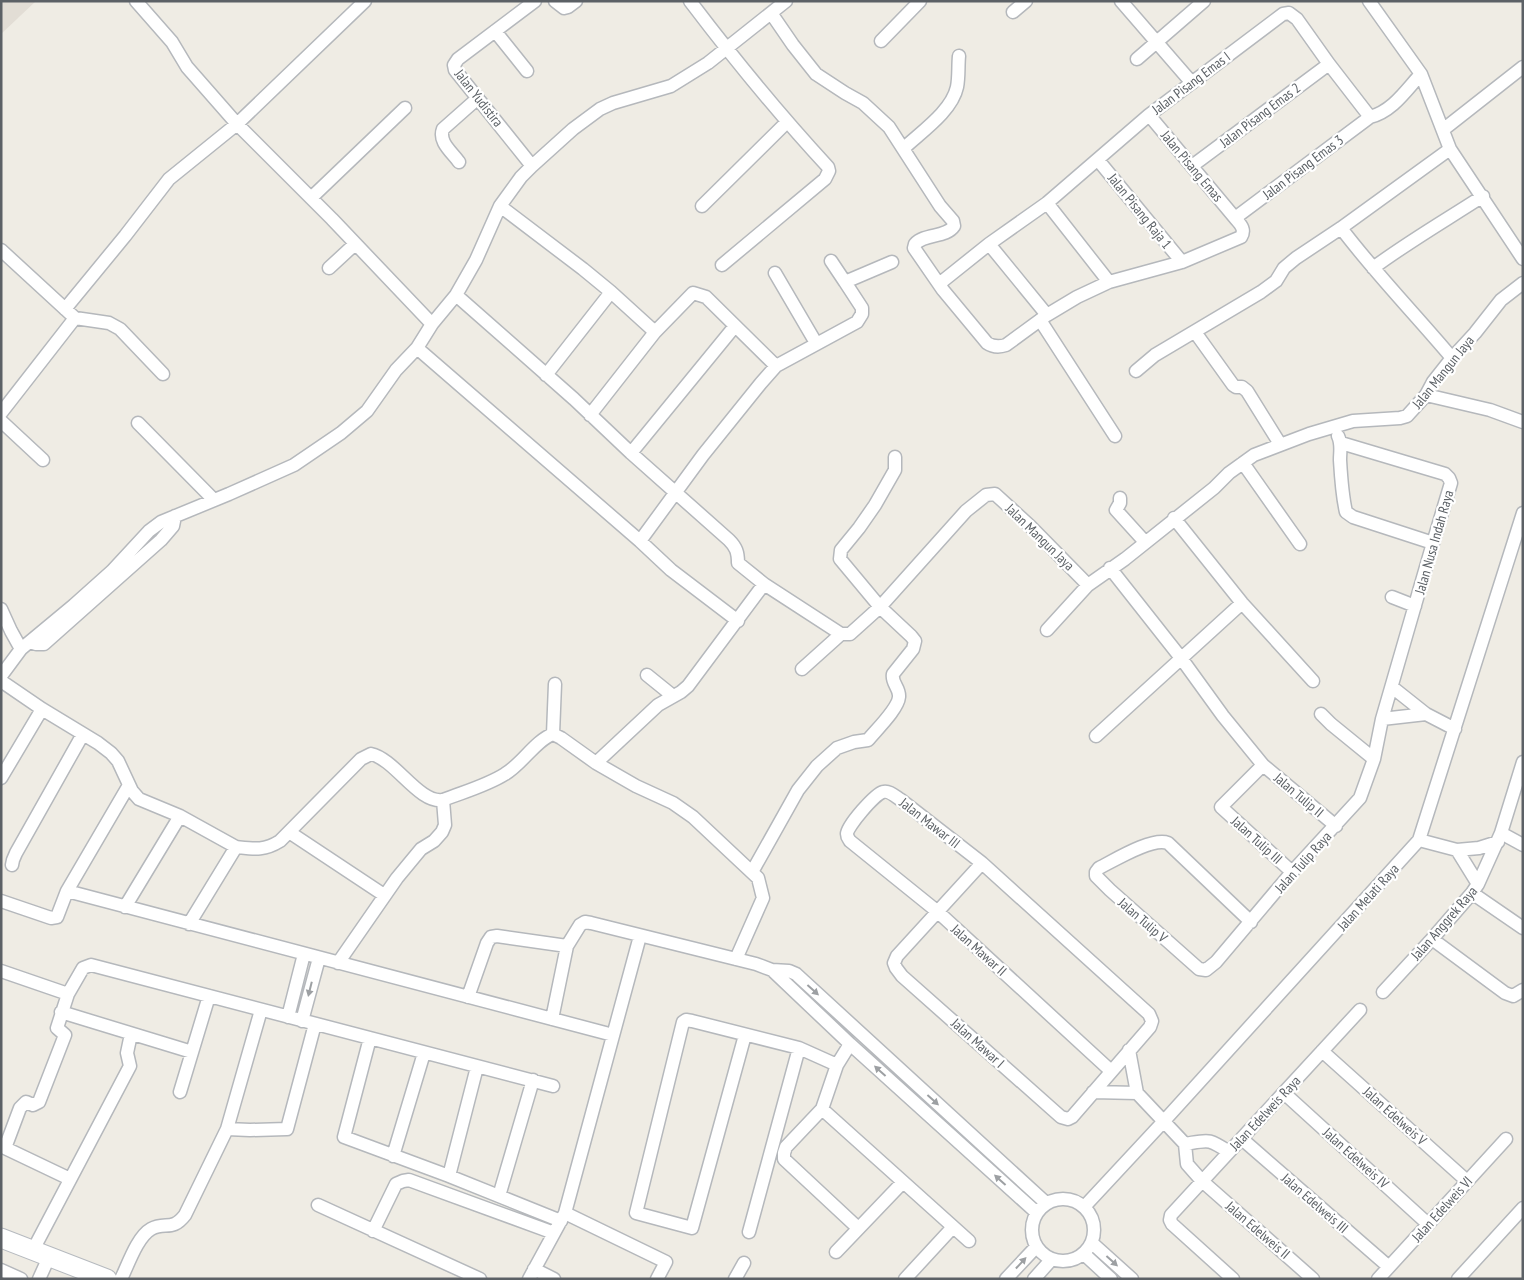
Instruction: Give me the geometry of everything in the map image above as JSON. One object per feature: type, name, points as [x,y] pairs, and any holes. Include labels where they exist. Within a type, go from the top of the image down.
[{"type":"street","points":[[136,1],[172,42],[188,67],[237,124],[432,324]]},
{"type":"street","points":[[65,309],[170,179],[237,124],[366,1]]},
{"type":"street","name":"Jalan Yudistira","points":[[532,166],[455,70],[454,64],[535,1]]},
{"type":"street","points":[[555,1],[564,8],[576,1]]},
{"type":"street","points":[[690,1],[726,48],[787,122],[828,167],[829,171],[827,176],[722,265]]},
{"type":"street","points":[[881,41],[920,1]]},
{"type":"street","points":[[1013,12],[1026,1]]},
{"type":"street","points":[[1121,1],[1192,83]]},
{"type":"street","points":[[1369,1],[1421,74],[1444,129],[1450,149],[1523,259]]},
{"type":"street","points":[[1137,59],[1202,2]]},
{"type":"street","points":[[1,676],[25,646],[103,585],[112,571],[149,531],[161,522],[294,465],[341,433],[367,410],[396,370],[417,348],[432,324],[456,294],[476,260],[500,206],[521,177],[573,129],[600,109],[625,98],[671,86],[708,63],[776,6],[793,45],[816,74],[863,103],[889,127],[940,206],[954,224],[951,230],[923,238],[915,244],[914,248],[939,284],[987,344],[1002,346],[1021,335],[1043,317],[1077,297],[1109,282],[1182,262],[1241,237],[1243,228],[1235,218]]},
{"type":"street","name":"Jalan Pisang Emas I","points":[[939,284],[989,244],[1047,203],[1149,115],[1286,13],[1292,14],[1297,19],[1370,117]]},
{"type":"street","points":[[496,31],[527,71]]},
{"type":"street","points":[[904,148],[942,113],[952,98],[958,86],[959,56]]},
{"type":"street","name":"Jalan Pisang Emas 2","points":[[1192,166],[1329,64]]},
{"type":"street","points":[[1444,129],[1523,67]]},
{"type":"street","points":[[1370,117],[1380,114],[1389,108],[1421,74]]},
{"type":"street","points":[[459,162],[443,142],[443,129],[478,98]]},
{"type":"street","points":[[311,198],[405,108]]},
{"type":"street","name":"Jalan Pisang Emas","points":[[1149,115],[1235,218]]},
{"type":"street","name":"Jalan Pisang Emas 3","points":[[1235,218],[1370,117]]},
{"type":"street","points":[[702,206],[787,122]]},
{"type":"street","points":[[1136,371],[1155,355],[1261,292],[1276,281],[1284,268],[1296,258],[1341,228],[1450,149]]},
{"type":"street","name":"Jalan Pisang Raja 1","points":[[1098,160],[1182,262]]},
{"type":"street","points":[[1373,268],[1404,244],[1427,232],[1482,196]]},
{"type":"street","points":[[1047,203],[1109,282]]},
{"type":"street","points":[[500,206],[583,269],[655,332]]},
{"type":"street","points":[[1341,228],[1373,268],[1452,358]]},
{"type":"street","points":[[329,268],[355,244]]},
{"type":"street","points":[[989,244],[1043,317],[1115,436]]},
{"type":"street","points":[[1,250],[75,318],[109,323],[120,329],[163,374]]},
{"type":"street","points":[[640,540],[703,454],[776,366],[857,322],[860,318],[862,308],[831,262]]},
{"type":"street","points":[[845,282],[892,262]]},
{"type":"street","points":[[775,273],[816,343]]},
{"type":"street","name":"Jalan Mangun Jaya","points":[[802,669],[841,634],[850,634],[880,607],[966,511],[986,495],[995,494],[1030,526],[1088,585],[1124,559],[1214,488],[1229,473],[1254,455],[1309,434],[1353,421],[1407,416],[1426,395],[1432,382],[1501,300],[1523,283]]},
{"type":"street","points":[[546,375],[611,292]]},
{"type":"street","points":[[590,415],[655,332],[694,293],[698,293],[706,298],[776,366]]},
{"type":"street","points":[[456,294],[574,398],[631,453],[729,540],[736,547],[738,563],[764,584],[841,634]]},
{"type":"street","points":[[1,413],[75,318]]},
{"type":"street","points":[[631,453],[735,326]]},
{"type":"street","points":[[1195,332],[1233,385],[1236,387],[1242,386],[1247,391],[1280,444]]},
{"type":"street","points":[[417,348],[640,540],[671,570],[738,621]]},
{"type":"street","points":[[1426,395],[1490,410],[1523,422]]},
{"type":"street","points":[[1,421],[43,460]]},
{"type":"street","points":[[138,423],[214,500]]},
{"type":"street","points":[[1335,427],[1341,443],[1340,458],[1345,511],[1353,517],[1433,544]]},
{"type":"street","name":"Jalan Nusa Indah Raya","points":[[1341,443],[1445,474],[1451,484],[1382,719]]},
{"type":"street","points":[[752,872],[798,790],[817,766],[836,748],[868,740],[895,707],[899,697],[892,679],[893,674],[913,649],[915,643],[911,636],[880,607],[840,559],[841,550],[875,505],[895,470],[895,457]]},
{"type":"street","points":[[1243,463],[1300,544]]},
{"type":"street","points":[[1120,498],[1120,503],[1116,510],[1145,542]]},
{"type":"street","name":"Jalan Melati Raya","points":[[1084,1207],[1164,1122],[1419,840],[1523,513]]},
{"type":"street","points":[[1174,518],[1242,603],[1313,681]]},
{"type":"street","name":"Jalan Tulip II","points":[[1110,568],[1181,658],[1223,716],[1263,765],[1336,826]]},
{"type":"street","points":[[596,763],[658,705],[681,692],[695,678],[764,584]]},
{"type":"street","points":[[1047,630],[1088,585]]},
{"type":"street","points":[[1392,597],[1415,606]]},
{"type":"street","points":[[1096,736],[1242,603]]},
{"type":"street","points":[[1,609],[11,631],[25,646]]},
{"type":"street","points":[[647,675],[673,696]]},
{"type":"street","points":[[1,681],[42,710],[98,743],[111,753],[118,762],[134,794],[139,799],[180,816],[236,847],[262,849],[271,847],[280,841],[361,759],[370,754],[382,758],[424,795],[438,801],[505,774],[547,736],[553,734],[596,763],[636,786],[673,803],[693,817],[758,878],[763,898],[736,959]]},
{"type":"street","points":[[553,734],[554,684]]},
{"type":"street","points":[[1392,687],[1426,714],[1455,729]]},
{"type":"street","points":[[1,778],[42,710]]},
{"type":"street","points":[[1322,714],[1374,759]]},
{"type":"street","points":[[1382,719],[1426,714]]},
{"type":"street","name":"Jalan Tulip Raya","points":[[1199,968],[1206,970],[1210,968],[1292,872],[1360,798],[1374,759],[1382,719]]},
{"type":"street","points":[[12,865],[16,853],[82,734]]},
{"type":"street","name":"Jalan Tulip III","points":[[1263,765],[1221,807],[1292,872]]},
{"type":"street","name":"Jalan Anggrek Raya","points":[[1382,992],[1432,939],[1475,888],[1499,838],[1522,768]]},
{"type":"street","points":[[1,901],[54,918],[58,915],[67,891],[129,785]]},
{"type":"street","name":"Jalan Mawar III","points":[[847,832],[851,824],[877,795],[888,792],[901,800],[982,863],[1149,1014],[1152,1024],[1129,1050]]},
{"type":"street","points":[[338,963],[384,895],[421,849],[434,841],[442,832],[445,825],[442,800]]},
{"type":"street","points":[[125,907],[180,816]]},
{"type":"street","points":[[289,832],[384,895]]},
{"type":"street","name":"Jalan Mawar II","points":[[847,832],[850,841],[938,912],[1111,1071]]},
{"type":"street","points":[[1419,840],[1457,850],[1479,848],[1499,838],[1523,845]]},
{"type":"street","name":"Jalan Tulip V","points":[[1199,968],[1096,876],[1099,868],[1148,844],[1157,841],[1168,842],[1251,922]]},
{"type":"street","points":[[189,924],[236,847]]},
{"type":"street","points":[[1457,850],[1475,888],[1523,928]]},
{"type":"street","points":[[938,912],[982,863]]},
{"type":"street","points":[[67,891],[613,1035]]},
{"type":"street","name":"Jalan Mawar I","points":[[938,912],[894,960],[896,968],[902,976],[1061,1117],[1065,1119],[1070,1118],[1129,1050]]},
{"type":"street","points":[[552,1019],[567,946],[580,926],[585,922],[736,959],[772,970],[789,971],[796,974],[1046,1203]]},
{"type":"street","points":[[468,997],[487,943],[491,937],[497,936],[567,946]]},
{"type":"street","points":[[554,1279],[531,1274],[563,1217],[640,936]]},
{"type":"street","points":[[1432,939],[1505,993],[1514,996],[1523,990]]},
{"type":"street","points":[[288,1017],[304,954]]},
{"type":"street","points":[[227,1129],[287,1129],[309,1022],[318,958]]},
{"type":"street","points":[[70,1180],[3,1147],[20,1108],[26,1102],[33,1105],[39,1102],[65,1035],[57,1028],[68,994],[83,968],[89,966],[95,965],[553,1086]]},
{"type":"street","points":[[1,970],[68,994]]},
{"type":"street","points":[[772,970],[850,1044],[1036,1213]]},
{"type":"street","points":[[180,1092],[208,996]]},
{"type":"street","points":[[121,1279],[140,1240],[145,1234],[152,1228],[177,1224],[186,1215],[227,1129],[261,1010]]},
{"type":"street","name":"Jalan Edelweis Raya","points":[[1233,1279],[1172,1224],[1171,1215],[1360,1010]]},
{"type":"street","points":[[62,1012],[192,1052]]},
{"type":"street","points":[[745,1035],[692,1228],[636,1213],[684,1021],[692,1021],[799,1048],[838,1065]]},
{"type":"street","points":[[39,1279],[41,1254],[70,1180],[130,1066],[127,1053],[132,1034]]},
{"type":"street","points":[[370,1038],[344,1137],[499,1196],[563,1217],[666,1262],[657,1279]]},
{"type":"street","points":[[850,1044],[838,1065],[822,1109],[786,1146],[784,1159],[858,1228]]},
{"type":"street","points":[[749,1232],[799,1048]]},
{"type":"street","points":[[1129,1050],[1137,1093],[1185,1144],[1208,1140],[1229,1152]]},
{"type":"street","name":"Jalan Edelweis V","points":[[1322,1051],[1467,1181]]},
{"type":"street","points":[[394,1156],[424,1052]]},
{"type":"street","points":[[449,1176],[477,1067]]},
{"type":"street","points":[[499,1196],[533,1080]]},
{"type":"street","points":[[1092,1092],[1137,1093]]},
{"type":"street","name":"Jalan Edelweis IV","points":[[1284,1092],[1428,1224]]},
{"type":"street","points":[[822,1109],[969,1241]]},
{"type":"street","name":"Jalan Edelweis III","points":[[1242,1139],[1389,1267]]},
{"type":"street","name":"Jalan Edelweis VI","points":[[1378,1279],[1506,1139]]},
{"type":"street","name":"Jalan Edelweis II","points":[[1185,1144],[1187,1164],[1202,1180],[1314,1279]]},
{"type":"street","points":[[373,1231],[396,1184],[409,1180],[554,1234]]},
{"type":"street","points":[[836,1252],[903,1182]]},
{"type":"street","points":[[1059,1199],[1073,1200],[1084,1207],[1090,1215],[1094,1224],[1095,1234],[1092,1243],[1084,1254],[1077,1259],[1068,1262],[1051,1260],[1036,1247],[1032,1236],[1032,1224],[1036,1213],[1046,1203],[1059,1199]]},
{"type":"street","points":[[318,1205],[480,1279]]},
{"type":"street","points":[[1458,1279],[1521,1213]]},
{"type":"street","points":[[905,1279],[953,1227]]},
{"type":"street","points":[[1,1238],[108,1279]]},
{"type":"street","points":[[1092,1243],[1132,1279]]},
{"type":"street","points":[[1006,1279],[1036,1247]]},
{"type":"street","points":[[1084,1254],[1111,1279]]},
{"type":"street","points":[[1034,1279],[1051,1260]]},
{"type":"street","points":[[735,1279],[744,1263]]},
{"type":"street","points":[[1,1270],[22,1279]]},
{"type":"shaded area","points":[[1,1],[36,1],[1,34]]}]
